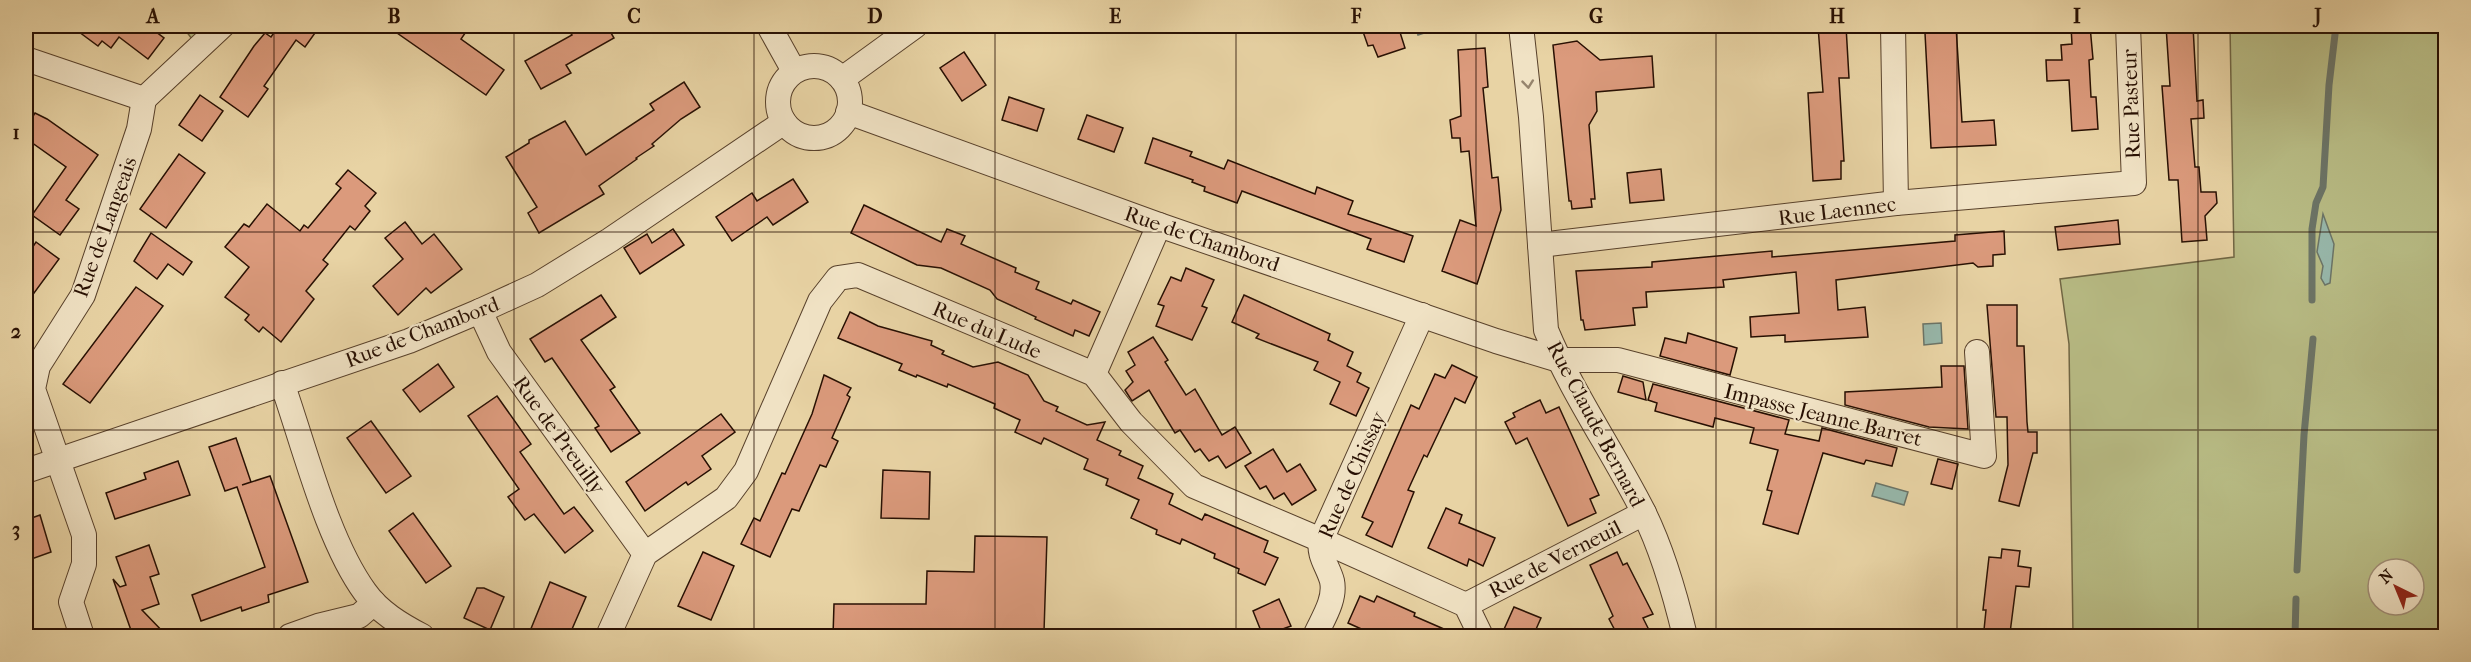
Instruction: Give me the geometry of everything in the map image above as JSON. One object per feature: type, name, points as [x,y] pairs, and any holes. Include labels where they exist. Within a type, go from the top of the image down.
[{"type":"street","points":[[26,59],[144,99],[222,26]]},
{"type":"street","points":[[769,26],[794,71]]},
{"type":"street","points":[[842,79],[915,26]]},
{"type":"street","name":"Rue Claude Bernard","points":[[1521,26],[1531,117],[1546,330],[1559,360],[1644,513],[1672,583],[1685,636]]},
{"type":"street","points":[[1893,26],[1896,203]]},
{"type":"street","name":"Rue Pasteur","points":[[2128,26],[2134,183]]},
{"type":"street","points":[[807,66],[820,66],[833,71],[842,79],[849,95],[848,112],[837,129],[819,138],[799,135],[784,122],[777,100],[786,79],[794,71],[807,66]]},
{"type":"street","name":"Rue de Langeais","points":[[82,636],[71,603],[84,564],[84,535],[33,389],[34,377],[38,366],[83,295],[139,129],[144,99]]},
{"type":"street","name":"Rue de Chambord","points":[[848,112],[1159,225],[1559,360]]},
{"type":"street","name":"Rue de Chambord","points":[[26,471],[409,341],[537,285],[610,240],[784,122]]},
{"type":"street","name":"Rue Laennec","points":[[1540,245],[1896,203],[2134,183]]},
{"type":"street","points":[[1094,374],[1159,225]]},
{"type":"street","name":"Rue du Lude","points":[[645,554],[726,498],[746,471],[820,301],[838,278],[858,275],[1094,374],[1131,422],[1194,486],[1322,540],[1466,605]]},
{"type":"street","name":"Rue de Preuilly","points":[[480,311],[499,352],[645,554]]},
{"type":"street","name":"Rue de Chissay","points":[[1315,636],[1332,599],[1333,590],[1321,555],[1322,540],[1422,315]]},
{"type":"street","name":"Impasse Jeanne Barret","points":[[1559,360],[1618,360],[1984,456],[1977,352]]},
{"type":"street","points":[[282,383],[339,545],[352,572],[375,603],[391,618],[422,636]]},
{"type":"street","name":"Rue de Verneuil","points":[[1466,605],[1644,513]]},
{"type":"street","points":[[608,636],[645,554]]},
{"type":"street","points":[[290,636],[318,626],[359,616],[375,603]]},
{"type":"street","points":[[1466,605],[1480,636]]},
{"type":"green space","points":[[182,26],[207,26],[192,39]]},
{"type":"green space","points":[[2230,26],[2445,26],[2445,636],[2073,636],[2069,344],[2060,279],[2234,257]]},
{"type":"shaded area","points":[[1415,26],[1442,26],[1443,27],[1418,35]]},
{"type":"shaded area","points":[[2323,214],[2334,244],[2330,283],[2325,285],[2321,278],[2323,266],[2317,252]]},
{"type":"shaded area","points":[[1941,323],[1942,343],[1924,345],[1923,324]]},
{"type":"shaded area","points":[[1876,483],[1908,492],[1904,505],[1872,496]]},
{"type":"building","points":[[71,26],[148,26],[164,38],[148,59],[119,37],[111,48],[102,41],[98,46]]},
{"type":"building","points":[[276,26],[320,26],[305,47],[296,40],[264,86],[268,89],[248,117],[220,97],[254,46],[265,33],[271,37],[278,27]]},
{"type":"building","points":[[387,26],[470,26],[461,39],[504,70],[486,95]]},
{"type":"building","points":[[582,26],[607,26],[614,38],[566,65],[571,73],[541,89],[525,61],[572,35],[570,32]]},
{"type":"building","points":[[1361,26],[1398,26],[1405,48],[1378,57],[1373,45],[1368,46]]},
{"type":"building","points":[[1818,26],[1846,26],[1849,78],[1839,78],[1844,161],[1841,161],[1841,179],[1813,181],[1808,93],[1823,92]]},
{"type":"building","points":[[1928,26],[1956,26],[1962,122],[1994,120],[1996,145],[1931,148],[1925,33],[1928,33]]},
{"type":"building","points":[[2071,26],[2090,26],[2093,59],[2089,60],[2091,97],[2096,97],[2098,129],[2072,131],[2069,80],[2047,81],[2046,60],[2062,60],[2061,45],[2072,44]]},
{"type":"building","points":[[2166,26],[2193,26],[2197,101],[2203,100],[2204,118],[2191,119],[2195,167],[2199,167],[2201,192],[2216,192],[2217,203],[2205,216],[2207,240],[2182,242],[2178,180],[2169,180],[2162,86],[2170,86]]},
{"type":"building","points":[[1577,41],[1600,60],[1652,56],[1654,87],[1596,92],[1597,111],[1589,125],[1595,199],[1591,199],[1592,207],[1572,209],[1571,201],[1569,201],[1553,45]]},
{"type":"building","points":[[1485,48],[1488,87],[1483,88],[1492,178],[1498,177],[1501,210],[1477,284],[1442,271],[1460,220],[1476,226],[1469,151],[1461,152],[1460,138],[1452,138],[1450,120],[1461,116],[1458,50]]},
{"type":"building","points":[[964,52],[986,85],[962,101],[940,68]]},
{"type":"building","points":[[684,82],[700,107],[681,119],[652,144],[654,146],[599,186],[604,194],[539,233],[528,213],[537,207],[506,157],[529,143],[529,140],[565,121],[586,155],[654,110],[650,104]]},
{"type":"building","points":[[200,95],[223,111],[202,141],[179,125]]},
{"type":"building","points":[[1009,97],[1044,109],[1037,131],[1002,120]]},
{"type":"building","points":[[35,113],[98,155],[66,200],[79,209],[60,235],[32,215],[66,167],[31,142],[26,127]]},
{"type":"building","points":[[1087,115],[1123,128],[1114,152],[1078,139]]},
{"type":"building","points":[[1153,138],[1192,152],[1190,156],[1224,169],[1228,160],[1315,194],[1317,187],[1353,201],[1348,214],[1413,236],[1404,262],[1367,249],[1371,239],[1242,191],[1237,203],[1204,191],[1205,187],[1192,182],[1193,180],[1145,163]]},
{"type":"building","points":[[179,154],[205,173],[166,228],[140,209]]},
{"type":"building","points":[[1661,169],[1664,200],[1630,203],[1627,173]]},
{"type":"building","points":[[348,170],[376,193],[365,206],[370,211],[355,230],[350,226],[323,260],[328,264],[306,291],[314,299],[281,342],[263,327],[259,332],[245,320],[249,315],[225,297],[249,267],[225,247],[244,224],[249,227],[267,204],[300,231],[304,225],[308,228],[341,188],[336,184]]},
{"type":"building","points":[[793,179],[808,202],[773,225],[767,217],[732,241],[716,217],[752,193],[757,201]]},
{"type":"building","points":[[864,205],[941,242],[947,229],[965,236],[961,244],[1016,268],[1015,272],[1039,282],[1036,289],[1071,304],[1073,300],[1100,312],[1089,336],[1075,330],[1073,336],[997,299],[990,290],[941,268],[917,265],[851,233]]},
{"type":"building","points":[[2118,220],[2120,244],[2058,250],[2055,227]]},
{"type":"building","points":[[405,222],[422,244],[434,234],[462,269],[431,293],[426,288],[398,315],[373,286],[403,259],[385,238]]},
{"type":"building","points":[[673,229],[684,245],[640,274],[624,248],[647,234],[652,243]]},
{"type":"building","points":[[2004,231],[2005,254],[1993,255],[1993,266],[1978,267],[1973,263],[1836,280],[1838,310],[1865,307],[1868,337],[1785,342],[1785,335],[1751,337],[1750,317],[1799,313],[1796,272],[1723,280],[1724,287],[1646,292],[1647,307],[1633,308],[1635,325],[1585,330],[1583,320],[1581,320],[1576,271],[1652,267],[1652,262],[1772,251],[1772,257],[1955,241],[1955,235]]},
{"type":"building","points":[[151,233],[192,262],[183,275],[168,264],[157,279],[134,261]]},
{"type":"building","points":[[36,242],[59,259],[26,304],[26,257]]},
{"type":"building","points":[[1186,268],[1214,280],[1202,306],[1207,308],[1192,340],[1156,326],[1164,306],[1158,304],[1171,277],[1181,281]]},
{"type":"building","points":[[136,287],[163,306],[90,403],[63,384]]},
{"type":"building","points":[[601,295],[616,317],[581,340],[615,387],[610,390],[640,433],[611,452],[595,428],[599,426],[552,358],[545,362],[530,339]]},
{"type":"building","points":[[1244,295],[1330,334],[1328,340],[1353,352],[1347,366],[1361,373],[1357,382],[1369,388],[1356,416],[1330,404],[1340,382],[1314,370],[1318,362],[1256,338],[1259,334],[1232,322]]},
{"type":"building","points":[[1987,305],[2017,305],[2017,346],[2024,346],[2028,432],[2037,432],[2037,453],[2033,453],[2019,506],[1999,501],[2008,465],[2007,417],[1996,417]]},
{"type":"building","points":[[850,312],[878,326],[932,341],[931,345],[944,351],[942,354],[973,367],[998,362],[1028,375],[1044,401],[1058,407],[1056,411],[1087,425],[1105,422],[1097,440],[1121,451],[1119,455],[1143,466],[1138,478],[1173,494],[1169,504],[1202,520],[1205,514],[1268,541],[1264,552],[1278,558],[1265,585],[1238,573],[1239,569],[1214,558],[1215,554],[1182,539],[1180,544],[1156,534],[1157,530],[1131,518],[1139,500],[1106,485],[1108,479],[1084,469],[1088,459],[1044,438],[1041,444],[1015,432],[1020,420],[994,408],[995,404],[948,384],[947,387],[899,370],[902,364],[838,338]]},
{"type":"building","points":[[1688,333],[1737,348],[1730,375],[1660,356],[1665,338],[1686,343]]},
{"type":"building","points":[[1153,337],[1168,360],[1165,362],[1186,395],[1195,389],[1222,435],[1235,427],[1251,453],[1226,468],[1218,456],[1209,461],[1200,449],[1195,452],[1180,430],[1175,433],[1149,390],[1132,401],[1125,390],[1133,382],[1126,371],[1135,365],[1128,352]]},
{"type":"building","points":[[438,364],[454,387],[420,412],[403,390]]},
{"type":"building","points":[[1452,365],[1477,377],[1465,403],[1455,398],[1427,457],[1424,455],[1408,490],[1414,492],[1392,547],[1366,535],[1373,522],[1362,517],[1411,405],[1419,409],[1435,374],[1445,378]]},
{"type":"building","points":[[1941,366],[1964,366],[1968,429],[1929,427],[1845,405],[1845,392],[1942,387]]},
{"type":"building","points":[[824,375],[851,388],[847,395],[850,397],[832,438],[838,441],[826,467],[820,465],[799,511],[792,509],[770,557],[741,544],[754,518],[760,521],[782,473],[785,474],[812,414]]},
{"type":"building","points":[[1623,376],[1643,382],[1646,400],[1618,392]]},
{"type":"building","points":[[1653,384],[1789,420],[1785,434],[1819,441],[1822,428],[1897,448],[1892,466],[1866,460],[1864,464],[1823,453],[1798,534],[1763,524],[1772,491],[1767,490],[1778,450],[1750,443],[1754,428],[1715,418],[1713,427],[1655,411],[1657,403],[1648,400]]},
{"type":"building","points":[[497,396],[531,444],[520,452],[564,514],[574,507],[593,531],[565,553],[534,514],[525,520],[508,497],[519,489],[468,416]]},
{"type":"building","points":[[1540,400],[1546,413],[1559,407],[1599,495],[1590,499],[1596,513],[1568,526],[1527,438],[1516,444],[1505,422],[1515,417],[1513,413]]},
{"type":"building","points":[[721,414],[735,432],[702,456],[711,469],[688,485],[686,482],[645,511],[626,482]]},
{"type":"building","points":[[371,421],[411,476],[386,493],[347,438]]},
{"type":"building","points":[[236,438],[251,482],[242,485],[270,476],[308,582],[268,595],[269,602],[242,611],[241,607],[201,621],[192,595],[265,567],[237,487],[225,491],[209,447]]},
{"type":"building","points":[[1273,449],[1287,472],[1300,464],[1316,490],[1292,505],[1284,493],[1274,499],[1266,486],[1260,489],[1245,466]]},
{"type":"building","points":[[1938,459],[1958,464],[1952,489],[1931,484]]},
{"type":"building","points":[[178,461],[190,495],[115,519],[106,493],[146,479],[144,473]]},
{"type":"building","points":[[883,470],[930,472],[929,519],[881,518]]},
{"type":"building","points":[[1446,508],[1462,515],[1459,523],[1495,538],[1483,566],[1469,559],[1467,566],[1428,548]]},
{"type":"building","points":[[413,513],[451,566],[426,583],[389,531]]},
{"type":"building","points":[[40,515],[51,552],[26,561],[26,520]]},
{"type":"building","points":[[975,536],[1047,537],[1044,632],[1020,631],[1020,636],[833,636],[834,604],[926,604],[927,571],[974,572]]},
{"type":"building","points":[[149,545],[159,574],[150,577],[159,604],[142,610],[167,636],[133,636],[113,579],[120,587],[126,585],[116,557]]},
{"type":"building","points":[[2002,549],[2020,551],[2018,566],[2031,568],[2029,587],[2016,586],[2010,633],[1984,630],[1986,610],[1983,610],[1989,557],[2001,558]]},
{"type":"building","points":[[703,552],[734,566],[711,620],[678,606]]},
{"type":"building","points":[[1617,552],[1623,565],[1627,563],[1653,614],[1643,618],[1652,636],[1618,636],[1609,619],[1613,616],[1590,565]]},
{"type":"building","points":[[550,582],[586,597],[569,636],[528,636]]},
{"type":"building","points":[[477,588],[484,588],[504,597],[490,630],[464,618]]},
{"type":"building","points":[[1360,596],[1374,602],[1377,596],[1415,613],[1414,616],[1460,636],[1377,636],[1348,623]]},
{"type":"building","points":[[1279,599],[1291,626],[1263,636],[1253,611]]},
{"type":"building","points":[[1514,607],[1541,618],[1533,636],[1501,636]]},
{"type":"waterway","points":[[2312,300],[2312,229],[2316,203],[2323,187],[2329,85],[2336,26]]},
{"type":"waterway","points":[[2297,570],[2304,435],[2313,339]]},
{"type":"waterway","points":[[2295,636],[2296,599]]}]
